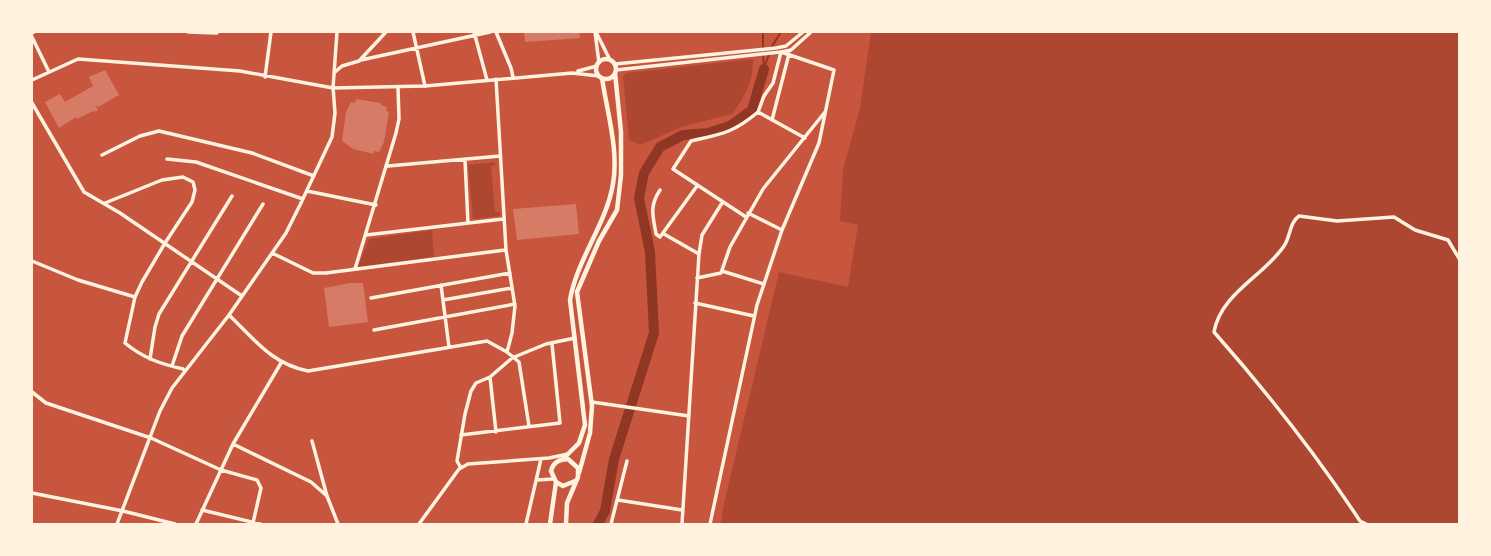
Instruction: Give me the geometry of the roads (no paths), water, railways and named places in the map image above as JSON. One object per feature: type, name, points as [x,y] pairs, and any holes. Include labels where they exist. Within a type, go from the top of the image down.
[{"type":"main road","points":[[550,524],[555,481],[552,467],[579,443],[585,425],[570,300],[573,284],[607,205],[614,172],[615,159],[598,65],[604,60],[614,67],[621,132],[621,175],[617,210],[599,241],[577,292],[592,402],[590,433],[567,507],[566,524]]},
{"type":"main road","points":[[601,77],[608,79],[614,67]]},
{"type":"main road","points":[[560,458],[576,464],[579,473]]},
{"type":"main road","points":[[555,481],[564,486],[575,481]]},
{"type":"street","points":[[188,32],[217,33]]},
{"type":"street","points":[[265,77],[271,32]]},
{"type":"street","points":[[120,523],[160,411],[172,388],[229,315],[286,233],[332,137],[337,32]]},
{"type":"street","points":[[359,61],[386,32]]},
{"type":"street","points":[[413,32],[425,86]]},
{"type":"street","points":[[333,88],[337,69],[359,61],[475,33],[490,32]]},
{"type":"street","points":[[496,32],[513,77]]},
{"type":"street","points":[[572,73],[598,65],[595,32]]},
{"type":"street","points":[[595,32],[614,67],[776,50],[786,46],[803,32]]},
{"type":"street","points":[[781,52],[791,50],[811,32]]},
{"type":"street","points":[[475,33],[487,80]]},
{"type":"street","points":[[32,34],[50,72]]},
{"type":"street","points":[[710,524],[754,316],[782,230],[819,144],[834,70],[776,50]]},
{"type":"street","points":[[781,52],[773,83],[758,112],[740,127],[723,135],[691,141],[673,169],[722,203],[782,230]]},
{"type":"street","points":[[772,120],[789,54]]},
{"type":"street","points":[[32,80],[78,59],[240,71],[333,88],[425,86],[572,73],[601,77]]},
{"type":"street","points":[[496,79],[506,250],[514,304],[512,333],[507,352]]},
{"type":"street","points":[[355,270],[388,166],[399,119],[398,87]]},
{"type":"street","points":[[32,103],[84,192],[242,296]]},
{"type":"street","points":[[697,278],[718,275],[722,271],[730,247],[747,215],[778,168],[827,110]]},
{"type":"street","points":[[758,112],[805,138]]},
{"type":"street","points":[[102,155],[140,135],[159,131],[251,153],[314,176]]},
{"type":"street","points":[[388,166],[500,156]]},
{"type":"street","points":[[167,159],[196,162],[303,199]]},
{"type":"street","points":[[465,160],[468,223]]},
{"type":"street","points":[[104,203],[162,180],[183,177],[193,182],[195,190],[192,202],[135,297],[125,343],[141,356],[185,369]]},
{"type":"street","points":[[660,190],[653,201],[652,209],[657,236],[662,237],[697,186]]},
{"type":"street","points":[[307,191],[376,205]]},
{"type":"street","points":[[150,359],[159,314],[232,196]]},
{"type":"street","points":[[682,524],[699,254],[702,235],[722,203]]},
{"type":"street","points":[[172,366],[182,336],[263,204]]},
{"type":"street","points":[[1366,524],[1359,523],[1330,475],[1300,435],[1214,332],[1216,322],[1236,293],[1284,246],[1298,216],[1337,221],[1394,216],[1415,230],[1448,240],[1460,260]]},
{"type":"street","points":[[366,234],[504,219]]},
{"type":"street","points":[[664,234],[699,254]]},
{"type":"street","points":[[272,253],[313,273],[506,250]]},
{"type":"street","points":[[32,261],[78,280],[135,297]]},
{"type":"street","points":[[722,271],[764,284]]},
{"type":"street","points":[[371,298],[510,273]]},
{"type":"street","points":[[441,285],[449,346]]},
{"type":"street","points":[[443,300],[512,288]]},
{"type":"street","points":[[695,303],[754,316]]},
{"type":"street","points":[[374,330],[514,304]]},
{"type":"street","points":[[229,315],[281,363],[308,371],[487,341],[519,362],[529,426]]},
{"type":"street","points":[[461,468],[457,461],[461,435],[471,391],[476,383],[490,377],[512,358],[552,343],[575,338]]},
{"type":"street","points":[[461,435],[560,423],[552,343]]},
{"type":"street","points":[[196,524],[233,444],[281,363]]},
{"type":"street","points":[[490,377],[496,432]]},
{"type":"street","points":[[32,392],[46,403],[151,438],[221,470],[254,479],[261,488],[253,523]]},
{"type":"street","points":[[592,402],[689,416]]},
{"type":"street","points":[[312,441],[327,496],[338,524]]},
{"type":"street","points":[[233,444],[311,482],[327,496]]},
{"type":"street","points":[[419,524],[461,468],[468,464],[560,458]]},
{"type":"street","points":[[526,524],[541,459]]},
{"type":"street","points":[[611,524],[627,461]]},
{"type":"street","points":[[537,480],[555,481]]},
{"type":"street","points":[[32,493],[175,524]]},
{"type":"street","points":[[618,500],[683,510]]},
{"type":"street","points":[[202,510],[260,524]]},
{"type":"waterway","points":[[763,32],[763,48]]},
{"type":"waterway","points":[[771,48],[781,32]]},
{"type":"waterway","points":[[763,54],[764,65]]},
{"type":"waterway","points":[[764,69],[769,54]]},
{"type":"waterway","points":[[598,524],[605,511],[614,459],[654,333],[650,252],[639,198],[644,173],[660,147],[683,135],[708,133],[730,126],[752,110],[764,69]]}]
